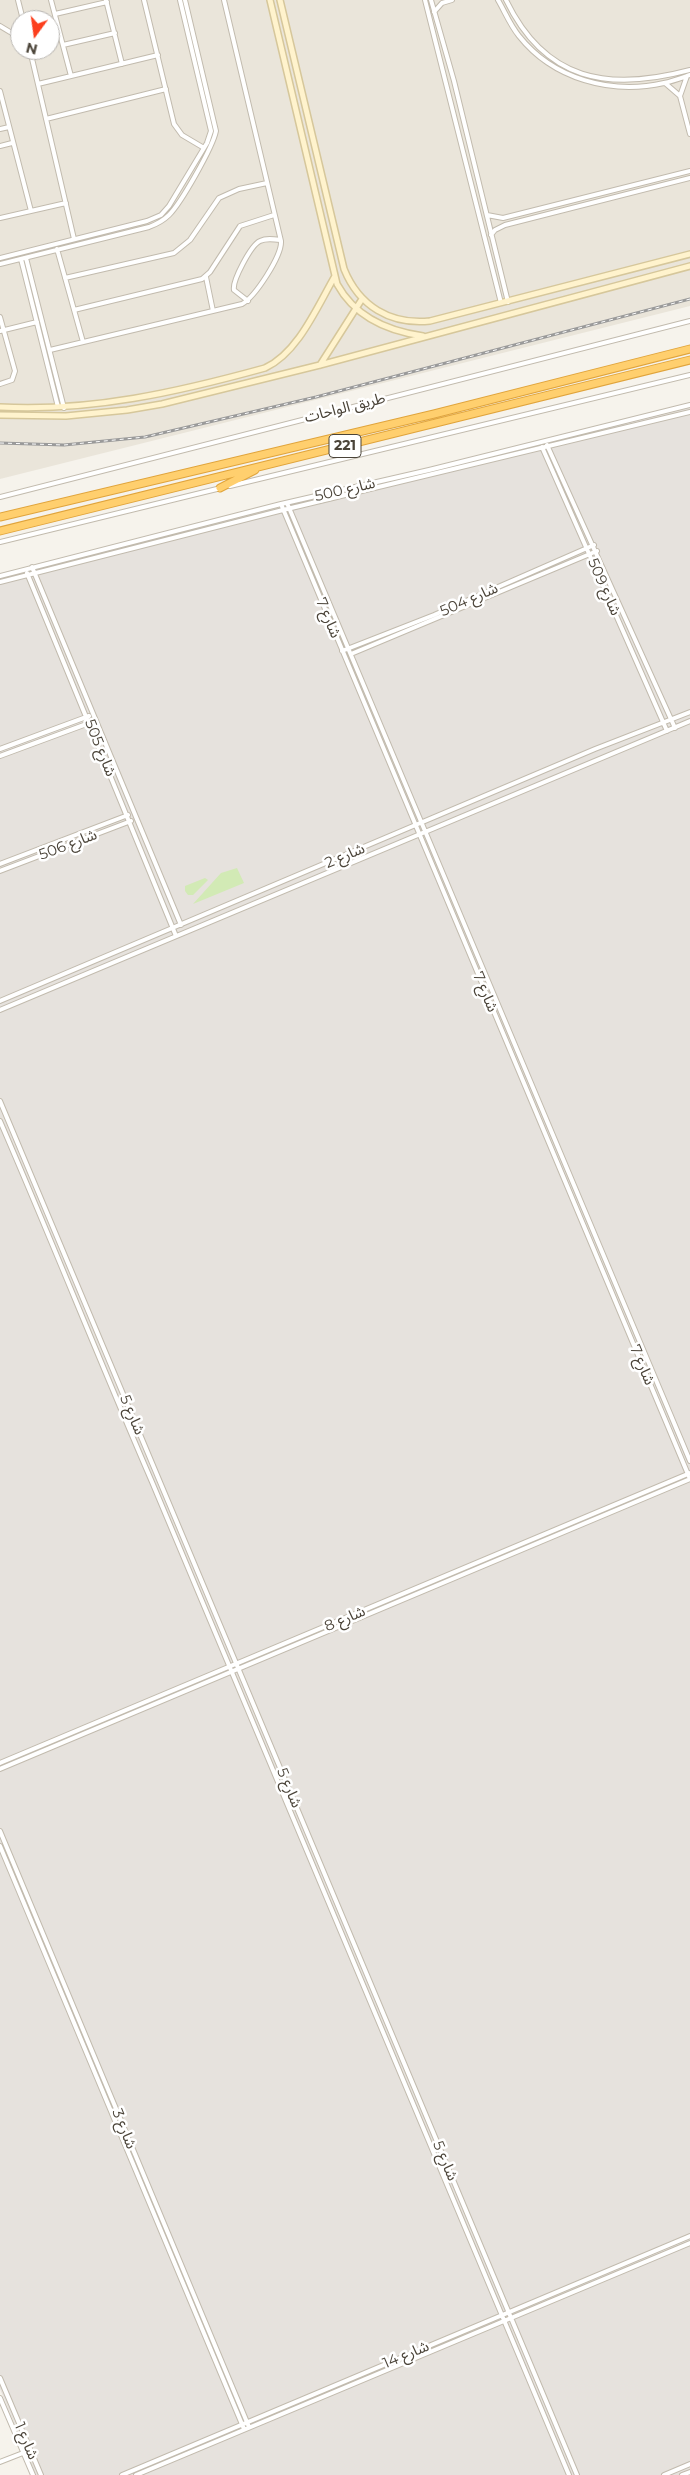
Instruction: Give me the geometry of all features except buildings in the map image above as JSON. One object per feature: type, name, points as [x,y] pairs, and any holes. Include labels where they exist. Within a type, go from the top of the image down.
[{"type":"highway","name":"طريق الواحات","points":[[0,517],[425,416],[690,348]]},
{"type":"highway","name":"221","points":[[0,531],[690,360]]},
{"type":"highway","points":[[608,368],[607,376],[611,380]]},
{"type":"highway","points":[[584,374],[589,380],[588,386]]},
{"type":"highway","points":[[220,488],[267,464]]},
{"type":"street","points":[[144,0],[175,127],[182,135],[204,148]]},
{"type":"street","points":[[0,264],[113,236],[160,222],[172,212],[215,138],[216,124],[209,106],[180,0]]},
{"type":"street","points":[[6,262],[2,257],[148,221],[161,215],[181,187],[204,148],[211,131],[209,106],[185,0]]},
{"type":"street","points":[[50,350],[248,301],[255,294],[279,253],[280,240],[224,0]]},
{"type":"street","points":[[270,0],[335,276],[342,293],[356,308],[386,328],[401,333],[425,336]]},
{"type":"street","points":[[425,0],[501,304]]},
{"type":"street","points":[[431,0],[508,302]]},
{"type":"street","points":[[434,12],[442,4],[452,0]]},
{"type":"street","points":[[498,0],[515,31],[528,47],[539,57],[565,73],[604,85],[639,86],[665,83],[688,76]]},
{"type":"street","points":[[506,0],[520,27],[532,42],[553,60],[578,73],[604,79],[631,80],[690,70]]},
{"type":"street","points":[[60,13],[107,1],[122,64]]},
{"type":"street","points":[[272,8],[280,3],[344,269],[362,299],[378,312],[406,322],[430,321],[690,254]]},
{"type":"street","points":[[185,20],[190,19]]},
{"type":"street","points":[[60,33],[70,76]]},
{"type":"street","points":[[63,45],[114,33]]},
{"type":"street","points":[[38,84],[158,55]]},
{"type":"street","points":[[32,60],[74,239]]},
{"type":"street","points":[[680,96],[688,76]]},
{"type":"street","points":[[665,83],[680,96],[690,134]]},
{"type":"street","points":[[46,118],[166,90]]},
{"type":"street","points":[[0,91],[31,211]]},
{"type":"street","points":[[0,129],[9,127]]},
{"type":"street","points":[[0,146],[12,143]]},
{"type":"street","points":[[486,216],[503,218],[690,170]]},
{"type":"street","points":[[491,235],[505,225],[690,178]]},
{"type":"street","points":[[646,182],[648,188]]},
{"type":"street","points":[[65,278],[174,253],[190,240],[219,198],[239,189],[267,183]]},
{"type":"street","points":[[181,187],[185,190]]},
{"type":"street","points":[[475,195],[481,193]]},
{"type":"street","points":[[0,218],[66,203]]},
{"type":"street","points":[[74,310],[198,281],[206,277],[240,226],[274,215]]},
{"type":"street","points":[[322,221],[332,219]]},
{"type":"street","points":[[111,230],[113,236]]},
{"type":"street","points":[[248,301],[234,290],[235,280],[255,244],[267,239],[280,240]]},
{"type":"street","points":[[57,250],[83,342]]},
{"type":"street","points":[[26,258],[50,350],[61,408]]},
{"type":"street","points":[[21,259],[61,408]]},
{"type":"street","points":[[664,261],[667,272]]},
{"type":"street","points":[[0,415],[66,416],[127,410],[320,365],[690,266]]},
{"type":"street","points":[[0,407],[61,408],[121,401],[256,371],[272,365],[288,353],[335,276]]},
{"type":"street","points":[[206,277],[213,311]]},
{"type":"street","points":[[320,365],[362,299]]},
{"type":"street","points":[[469,312],[471,324]]},
{"type":"street","points":[[0,317],[2,331],[15,374],[9,382],[0,384]]},
{"type":"street","name":"طريق الواحات","points":[[0,497],[690,321]]},
{"type":"street","points":[[2,331],[37,322]]},
{"type":"street","points":[[256,371],[258,380]]},
{"type":"street","name":"221","points":[[0,542],[690,375]]},
{"type":"street","name":"شارع 500","points":[[0,582],[283,510],[387,486],[546,441],[690,405]]},
{"type":"street","name":"شارع 500","points":[[0,576],[281,504],[385,480],[430,473],[542,448],[690,412]]},
{"type":"street","name":"شارع 509","points":[[546,441],[634,633],[675,728]]},
{"type":"street","name":"شارع 509","points":[[540,443],[667,731]]},
{"type":"street","points":[[385,480],[387,486]]},
{"type":"street","points":[[324,494],[326,500]]},
{"type":"street","points":[[566,500],[572,497]]},
{"type":"street","name":"شارع 7","points":[[287,503],[425,832],[484,967],[690,1461]]},
{"type":"street","name":"شارع 7","points":[[281,504],[418,836],[690,1476]]},
{"type":"street","name":"شارع 504","points":[[345,657],[594,545]]},
{"type":"street","name":"شارع 504","points":[[342,650],[597,551]]},
{"type":"street","name":"شارع 505","points":[[32,567],[135,819],[181,925]]},
{"type":"street","name":"شارع 505","points":[[25,569],[90,723],[176,936]]},
{"type":"street","points":[[626,636],[634,633]]},
{"type":"street","points":[[386,634],[388,639]]},
{"type":"street","name":"شارع 2","points":[[0,1001],[415,827],[597,748],[690,712]]},
{"type":"street","points":[[0,750],[93,714]]},
{"type":"street","points":[[0,756],[96,721]]},
{"type":"street","name":"شارع 2","points":[[0,1010],[690,721]]},
{"type":"street","points":[[597,748],[601,758]]},
{"type":"street","name":"شارع 506","points":[[0,864],[133,813]]},
{"type":"street","name":"شارع 506","points":[[0,871],[135,819]]},
{"type":"street","name":"شارع 5","points":[[0,1101],[577,2475]]},
{"type":"street","name":"شارع 5","points":[[0,1121],[65,1272],[109,1385],[569,2475]]},
{"type":"street","points":[[109,1385],[118,1382]]},
{"type":"street","name":"شارع 8","points":[[0,1763],[238,1667],[690,1476]]},
{"type":"street","name":"شارع 8","points":[[0,1769],[230,1670]]},
{"type":"street","name":"شارع 3","points":[[0,1831],[248,2425]]},
{"type":"street","name":"شارع 3","points":[[0,1846],[243,2427]]},
{"type":"street","points":[[23,1902],[28,1900]]},
{"type":"street","name":"شارع 14","points":[[248,2425],[690,2236]]},
{"type":"street","name":"شارع 14","points":[[122,2475],[504,2321],[690,2243]]},
{"type":"street","name":"شارع 1","points":[[0,2378],[41,2475]]},
{"type":"street","name":"شارع 1","points":[[0,2398],[33,2475]]},
{"type":"street","name":"شارع 14","points":[[136,2475],[243,2427]]},
{"type":"street","points":[[0,2462],[23,2453]]},
{"type":"street","points":[[664,2475],[690,2464]]},
{"type":"street","points":[[682,2475],[690,2472]]},
{"type":"shaded area","points":[[0,0],[690,0],[690,306],[0,479]]},
{"type":"shaded area","points":[[690,404],[690,2475],[36,2475],[0,2389],[0,584]]},
{"type":"green space","points":[[237,868],[244,883],[193,904],[221,873]]},
{"type":"green space","points":[[205,878],[208,880],[193,895],[188,895],[185,891],[185,886]]},
{"type":"railway","points":[[0,443],[64,445],[145,437],[316,397],[690,299]]}]
